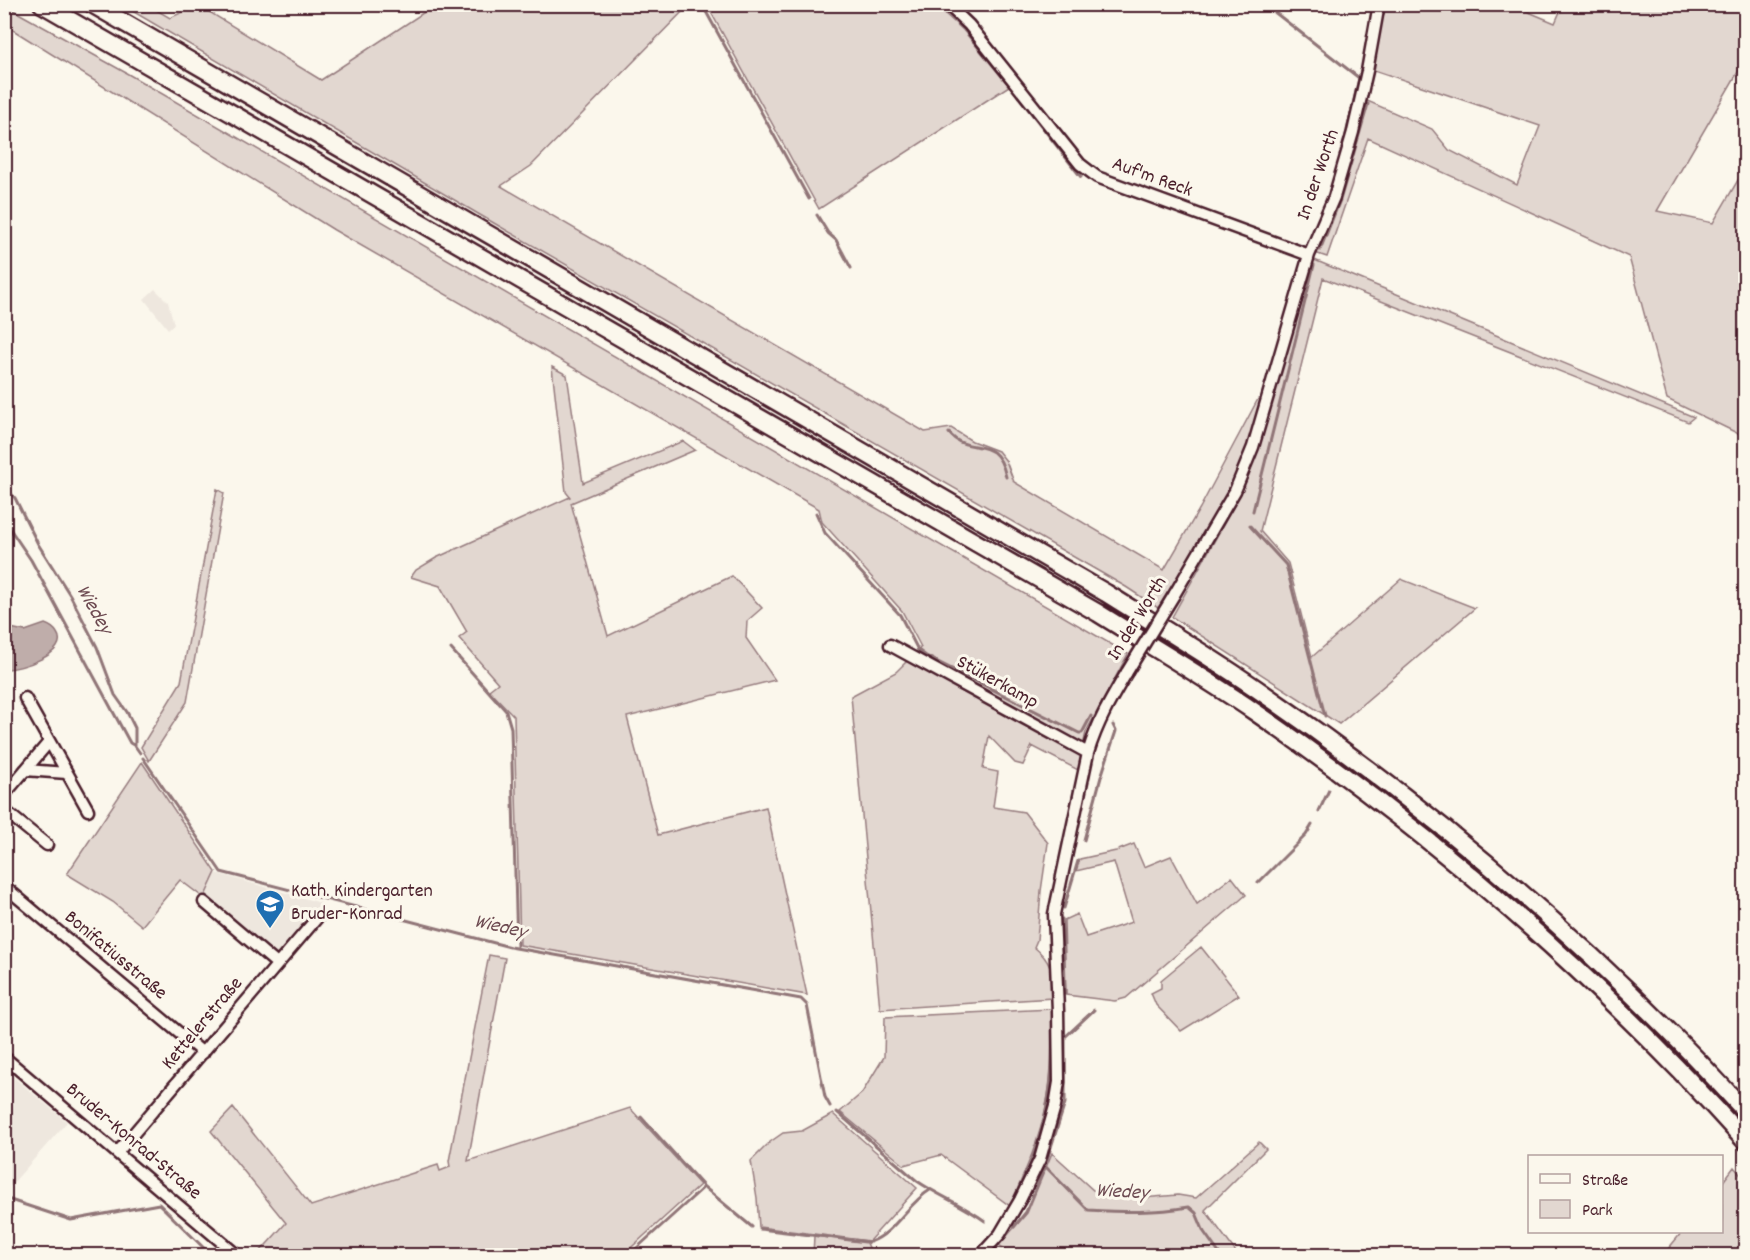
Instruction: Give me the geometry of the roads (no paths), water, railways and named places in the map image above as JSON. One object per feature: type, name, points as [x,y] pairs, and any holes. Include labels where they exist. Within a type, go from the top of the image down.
[{"type":"highway","points":[[42,4],[1098,613],[1255,712],[1381,803],[1510,910],[1654,1044],[1746,1142]]},
{"type":"highway","points":[[92,4],[1106,593],[1266,695],[1392,787],[1497,871],[1630,993],[1746,1112]]},
{"type":"street","name":"Auf'm Reck","points":[[946,4],[969,25],[1080,164],[1097,177],[1309,255]]},
{"type":"street","name":"In der Worth","points":[[980,1256],[1000,1234],[1020,1200],[1040,1159],[1055,1106],[1059,1070],[1054,914],[1095,729],[1104,710],[1235,491],[1248,458],[1309,255],[1334,197],[1353,132],[1379,4]]},
{"type":"street","name":"Stükerkamp","points":[[890,645],[1088,753]]},
{"type":"street","points":[[25,698],[88,810]]},
{"type":"street","points":[[4,795],[49,742]]},
{"type":"street","points":[[25,770],[67,773]]},
{"type":"street","points":[[4,810],[47,845]]},
{"type":"street","name":"Bonifatiusstraße","points":[[4,886],[203,1053]]},
{"type":"street","points":[[204,902],[278,964]]},
{"type":"street","name":"Kettelerstraße","points":[[117,1153],[317,918]]},
{"type":"street","name":"Bruder-Konrad-Straße","points":[[4,1057],[238,1256]]},
{"type":"waterway","points":[[1264,4],[1359,78],[1341,156]]},
{"type":"waterway","points":[[704,8],[809,199]]},
{"type":"waterway","points":[[1018,96],[1081,177]]},
{"type":"waterway","points":[[1320,250],[1340,200],[1368,104]]},
{"type":"waterway","points":[[1127,193],[1194,218]]},
{"type":"waterway","points":[[817,215],[828,233],[836,240],[851,268]]},
{"type":"waterway","points":[[1253,511],[1314,265]]},
{"type":"waterway","points":[[949,433],[965,444],[989,449],[996,454],[1002,463],[1006,477]]},
{"type":"waterway","name":"Wiedey","points":[[4,486],[15,498],[38,544],[70,595],[97,647],[115,695],[135,728],[135,746],[140,753]]},
{"type":"waterway","points":[[816,513],[825,533],[900,615],[918,650],[926,656],[1079,733],[1082,733],[1091,716]]},
{"type":"waterway","points":[[4,520],[31,560],[130,743],[135,746]]},
{"type":"waterway","points":[[1250,526],[1286,565],[1325,716]]},
{"type":"waterway","points":[[451,649],[506,711],[511,728],[517,946]]},
{"type":"waterway","points":[[1084,840],[1116,731],[1113,725]]},
{"type":"waterway","name":"Wiedey","points":[[143,758],[221,872],[510,947],[801,999],[807,1005],[825,1097],[830,1106]]},
{"type":"waterway","points":[[1319,811],[1329,790]]},
{"type":"waterway","points":[[1258,883],[1306,835],[1312,825]]},
{"type":"waterway","points":[[1064,908],[1078,861]]},
{"type":"waterway","points":[[1062,919],[1065,994]]},
{"type":"waterway","points":[[1014,1227],[1026,1212],[1045,1166],[1065,1103],[1065,1037],[1094,1010]]},
{"type":"waterway","points":[[1022,1184],[1045,1118],[1051,1084],[1053,1049]]},
{"type":"waterway","name":"Wiedey","points":[[837,1112],[917,1181],[985,1221]]},
{"type":"waterway","points":[[641,1117],[704,1187]]},
{"type":"waterway","name":"Wiedey","points":[[1045,1166],[1088,1210],[1139,1212],[1189,1207],[1196,1213],[1204,1232],[1221,1256]]},
{"type":"waterway","points":[[628,1256],[704,1187],[752,1227]]},
{"type":"waterway","points":[[760,1229],[870,1242],[887,1232],[914,1203],[930,1190]]},
{"type":"waterway","points":[[4,1198],[71,1220],[159,1204],[212,1256]]},
{"type":"place","name":"Kath. Kindergarten Bruder-Konrad","points":[[270,930]]}]
